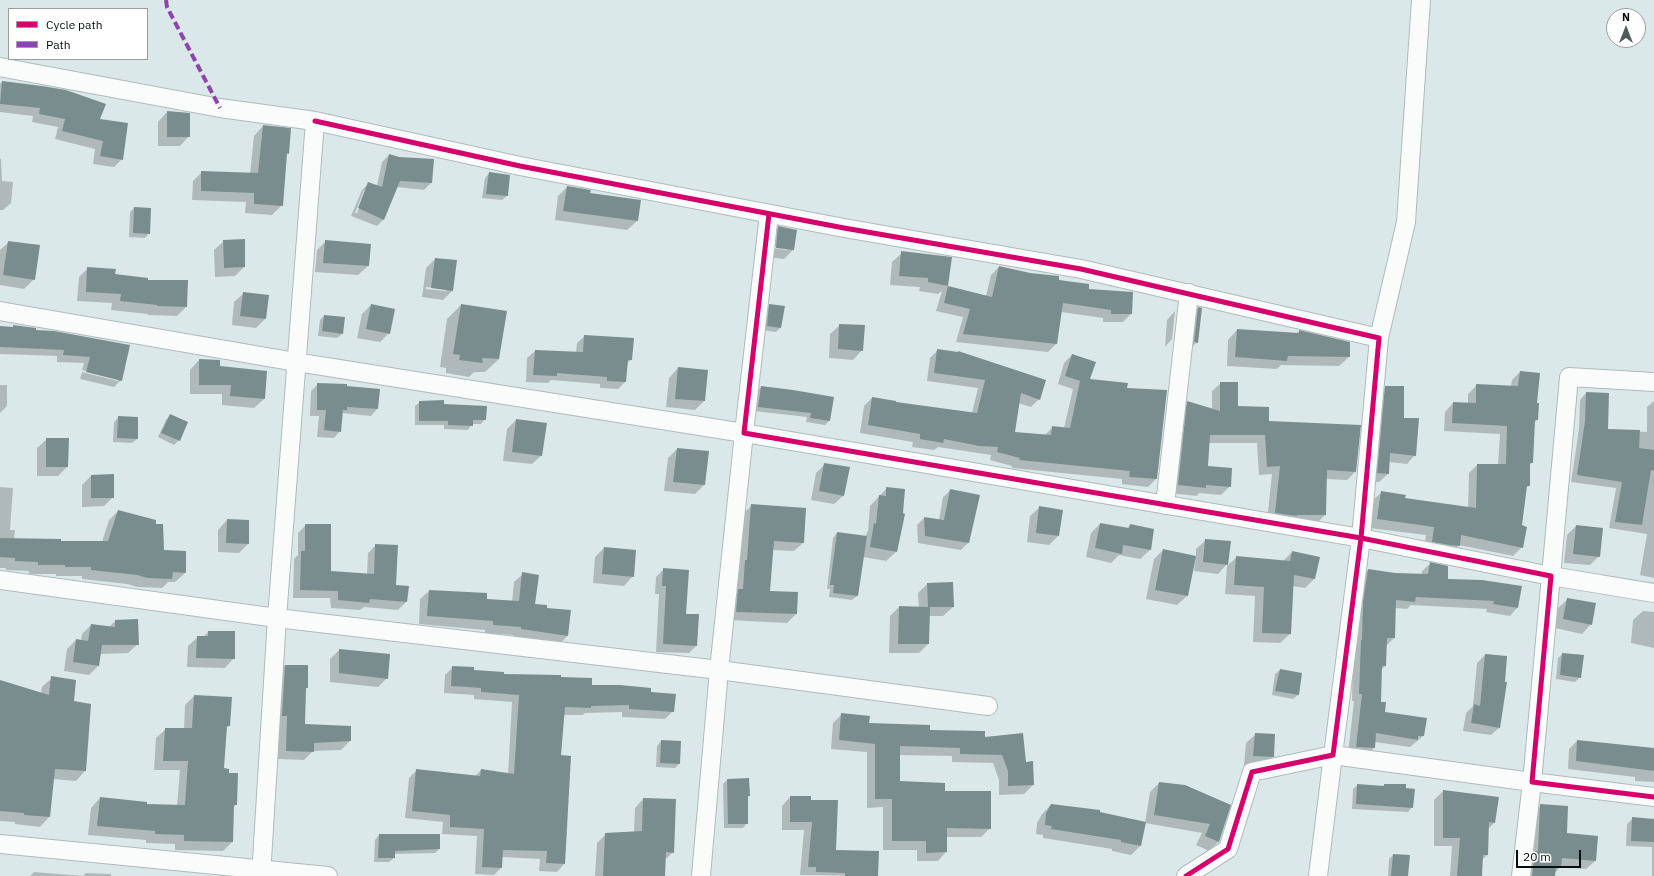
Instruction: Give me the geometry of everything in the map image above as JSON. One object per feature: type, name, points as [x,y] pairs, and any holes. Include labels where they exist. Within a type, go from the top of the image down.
[{"type":"street","points":[[1318,876],[1361,538],[1379,338],[1406,222],[1421,0]]},
{"type":"street","points":[[0,67],[220,108],[315,121],[520,166],[844,228],[1081,269],[1379,338]]},
{"type":"street","points":[[262,873],[277,618],[315,121]]},
{"type":"street","points":[[701,876],[719,670],[744,433],[770,214]]},
{"type":"street","points":[[1165,505],[1189,293]]},
{"type":"street","points":[[0,311],[296,362],[744,433],[1361,538],[1551,576],[1654,593]]},
{"type":"street","points":[[1521,876],[1532,782],[1569,377],[1654,382]]},
{"type":"street","points":[[0,580],[277,618],[719,670],[988,706]]},
{"type":"street","points":[[1186,876],[1228,849],[1252,772],[1333,755],[1654,797]]},
{"type":"street","points":[[0,844],[262,873],[328,876]]},
{"type":"building","points":[[2,81],[66,90],[106,104],[100,119],[128,123],[123,160],[100,156],[103,141],[62,131],[65,119],[39,114],[40,108],[0,104]]},
{"type":"building","points":[[167,111],[190,113],[190,137],[167,137]]},
{"type":"building","points":[[263,125],[291,128],[289,154],[287,153],[283,206],[254,204],[254,193],[201,191],[201,171],[258,173]]},
{"type":"building","points":[[389,154],[399,157],[434,159],[432,183],[400,181],[384,220],[358,208],[368,182],[382,187]]},
{"type":"building","points":[[489,172],[510,175],[508,196],[486,194]]},
{"type":"building","points":[[567,186],[591,190],[590,193],[641,200],[638,221],[563,211]]},
{"type":"building","points":[[134,207],[151,208],[150,234],[133,233]]},
{"type":"building","points":[[778,226],[797,230],[794,250],[776,248]]},
{"type":"building","points":[[245,239],[245,267],[224,268],[223,240]]},
{"type":"building","points":[[325,240],[371,244],[369,266],[323,263]]},
{"type":"building","points":[[8,241],[40,245],[35,280],[3,275]]},
{"type":"building","points":[[901,251],[952,257],[948,286],[928,282],[928,278],[899,276]]},
{"type":"building","points":[[435,258],[457,260],[453,291],[431,288]]},
{"type":"building","points":[[999,266],[1030,273],[1059,276],[1059,280],[1089,284],[1089,289],[1133,292],[1132,314],[1111,314],[1111,310],[1063,303],[1057,344],[963,334],[970,309],[944,303],[948,286],[992,297]]},
{"type":"building","points":[[87,267],[116,269],[115,274],[148,278],[148,280],[188,280],[187,307],[157,306],[120,301],[121,294],[86,292]]},
{"type":"building","points":[[243,292],[269,295],[266,319],[240,316]]},
{"type":"building","points":[[371,304],[395,309],[390,334],[366,329]]},
{"type":"building","points":[[461,304],[507,311],[499,359],[482,358],[483,363],[459,360],[460,355],[453,354]]},
{"type":"building","points":[[769,304],[785,306],[781,328],[767,326]]},
{"type":"building","points":[[1198,307],[1202,308],[1198,343],[1194,342]]},
{"type":"building","points":[[324,315],[345,317],[343,334],[322,331]]},
{"type":"building","points":[[839,324],[865,325],[863,351],[838,349]]},
{"type":"building","points":[[13,325],[130,345],[122,381],[86,372],[90,357],[63,355],[64,350],[0,347],[0,326],[13,327]]},
{"type":"building","points":[[1237,329],[1299,333],[1299,330],[1350,342],[1350,357],[1288,356],[1287,361],[1235,357]]},
{"type":"building","points":[[584,335],[634,338],[632,360],[628,360],[626,382],[607,381],[607,377],[557,373],[557,376],[533,375],[535,350],[583,352]]},
{"type":"building","points":[[937,349],[958,351],[1046,380],[1040,400],[1021,393],[1015,432],[1051,435],[1052,426],[1070,428],[1080,381],[1065,376],[1072,354],[1096,362],[1090,379],[1128,383],[1127,388],[1167,390],[1157,479],[1129,477],[1130,471],[1019,460],[1020,458],[997,452],[998,447],[979,446],[944,439],[943,443],[920,439],[920,434],[868,425],[872,397],[896,402],[977,413],[985,380],[934,373]]},
{"type":"building","points":[[199,359],[220,360],[220,366],[267,371],[265,399],[230,396],[231,385],[199,385]]},
{"type":"building","points":[[678,367],[708,370],[705,401],[675,399]]},
{"type":"building","points":[[1520,371],[1540,373],[1537,403],[1539,403],[1538,420],[1535,420],[1533,463],[1530,463],[1530,486],[1527,486],[1522,525],[1527,527],[1523,548],[1461,535],[1460,546],[1432,542],[1434,527],[1377,519],[1381,491],[1406,495],[1405,498],[1476,508],[1477,464],[1506,464],[1507,426],[1452,423],[1453,402],[1476,403],[1476,384],[1518,386]]},
{"type":"building","points":[[1220,382],[1238,382],[1238,406],[1269,407],[1269,421],[1361,425],[1356,472],[1327,470],[1326,515],[1297,516],[1275,513],[1280,466],[1267,467],[1265,435],[1210,435],[1208,466],[1232,468],[1231,487],[1206,485],[1206,488],[1178,485],[1187,401],[1220,411]]},
{"type":"building","points":[[317,383],[347,384],[347,386],[380,389],[378,409],[347,407],[347,410],[343,410],[341,432],[324,430],[326,410],[317,410]]},
{"type":"building","points":[[761,386],[834,397],[830,421],[810,418],[811,413],[758,407]]},
{"type":"building","points":[[1385,386],[1404,386],[1404,418],[1419,418],[1416,456],[1390,453],[1389,474],[1377,473]]},
{"type":"building","points":[[1586,392],[1609,393],[1608,429],[1640,430],[1639,448],[1654,450],[1654,471],[1651,470],[1642,525],[1615,522],[1622,482],[1577,475],[1585,421]]},
{"type":"building","points":[[444,400],[444,404],[487,406],[486,420],[473,420],[473,426],[448,425],[448,421],[419,421],[419,401]]},
{"type":"building","points":[[170,414],[188,422],[180,441],[161,433]]},
{"type":"building","points":[[118,416],[138,417],[138,439],[117,438]]},
{"type":"building","points":[[516,419],[547,423],[542,456],[512,452]]},
{"type":"building","points":[[46,438],[69,438],[68,467],[46,467]]},
{"type":"building","points":[[677,448],[709,451],[705,485],[673,482]]},
{"type":"building","points":[[824,463],[850,467],[844,496],[819,491]]},
{"type":"building","points":[[114,474],[114,498],[91,498],[91,475]]},
{"type":"building","points":[[886,487],[905,489],[903,513],[905,514],[897,552],[870,547],[874,523],[876,524],[879,495],[886,496]]},
{"type":"building","points":[[950,489],[980,495],[969,543],[925,536],[924,517],[944,520]]},
{"type":"building","points":[[751,504],[806,508],[804,543],[774,541],[770,591],[798,592],[797,614],[736,612],[738,589],[743,589],[745,560],[747,560]]},
{"type":"building","points":[[1039,506],[1063,510],[1059,536],[1036,533]]},
{"type":"building","points":[[118,510],[156,520],[156,524],[163,524],[164,550],[186,551],[186,573],[173,572],[172,579],[147,578],[137,575],[91,570],[91,567],[38,565],[38,562],[15,561],[15,558],[0,557],[0,538],[61,539],[61,541],[108,541]]},
{"type":"building","points":[[227,519],[249,520],[249,544],[226,543]]},
{"type":"building","points":[[1100,523],[1129,528],[1130,524],[1154,529],[1151,550],[1123,545],[1122,554],[1095,548]]},
{"type":"building","points":[[305,524],[331,524],[331,571],[374,574],[375,544],[398,545],[396,585],[409,586],[407,602],[370,599],[369,603],[338,600],[338,591],[300,590],[301,551],[305,551]]},
{"type":"building","points":[[1576,525],[1603,528],[1600,557],[1573,554]]},
{"type":"building","points":[[837,532],[867,536],[858,596],[833,593],[834,585],[830,585]]},
{"type":"building","points":[[1205,539],[1231,541],[1228,565],[1203,562]]},
{"type":"building","points":[[604,547],[636,550],[634,577],[602,574]]},
{"type":"building","points":[[1163,549],[1196,556],[1188,596],[1155,590]]},
{"type":"building","points":[[1292,551],[1320,557],[1315,579],[1294,575],[1291,634],[1262,633],[1264,587],[1234,585],[1236,556],[1290,561]]},
{"type":"building","points":[[1430,562],[1448,566],[1448,579],[1482,580],[1522,586],[1518,608],[1493,604],[1494,601],[1416,597],[1415,602],[1396,600],[1395,638],[1387,638],[1386,666],[1382,666],[1381,702],[1386,702],[1385,712],[1427,718],[1424,736],[1418,736],[1418,740],[1376,733],[1375,748],[1356,747],[1362,694],[1359,694],[1363,602],[1368,569],[1395,573],[1428,574]]},
{"type":"building","points":[[663,568],[689,570],[686,614],[699,614],[697,646],[663,644],[666,586],[662,586]]},
{"type":"building","points":[[522,572],[539,575],[535,604],[547,605],[547,608],[571,610],[568,636],[521,629],[521,627],[493,625],[493,621],[427,616],[429,590],[487,593],[487,599],[519,601]]},
{"type":"building","points":[[953,582],[954,607],[930,607],[929,644],[898,644],[899,606],[928,607],[927,583]]},
{"type":"building","points":[[1567,598],[1596,603],[1592,625],[1563,619]]},
{"type":"building","points":[[138,619],[139,645],[102,645],[99,666],[73,662],[76,639],[88,641],[91,624],[115,627],[115,620]]},
{"type":"building","points":[[208,631],[235,631],[235,659],[196,658],[197,636],[208,636]]},
{"type":"building","points":[[339,649],[390,654],[388,679],[339,673]]},
{"type":"building","points":[[1562,653],[1584,655],[1581,678],[1560,675]]},
{"type":"building","points":[[1485,654],[1507,656],[1505,682],[1507,682],[1500,728],[1471,723],[1474,704],[1480,706]]},
{"type":"building","points":[[285,665],[308,665],[305,724],[351,726],[351,741],[314,743],[314,752],[286,751],[287,716],[282,716]]},
{"type":"building","points":[[452,666],[474,667],[474,670],[504,672],[504,674],[561,675],[561,677],[592,678],[592,685],[620,685],[651,688],[651,692],[676,694],[674,712],[629,709],[629,705],[591,706],[591,708],[565,707],[561,755],[571,756],[565,864],[546,863],[547,851],[503,850],[502,868],[482,867],[484,829],[450,827],[450,815],[412,811],[416,769],[480,776],[481,769],[514,774],[519,695],[481,692],[481,688],[451,686]]},
{"type":"building","points":[[1280,669],[1302,673],[1299,695],[1275,691]]},
{"type":"building","points":[[51,676],[76,680],[74,701],[91,704],[86,771],[55,769],[50,817],[0,811],[0,680],[49,695]]},
{"type":"building","points":[[194,695],[232,697],[230,726],[227,726],[224,768],[229,769],[229,773],[238,773],[237,805],[234,805],[233,842],[184,841],[184,835],[155,834],[155,831],[97,826],[100,797],[147,802],[147,804],[185,805],[188,761],[163,761],[165,728],[192,728]]},
{"type":"building","points":[[841,713],[870,716],[869,723],[930,725],[930,730],[985,731],[985,737],[1023,733],[1026,762],[1033,761],[1034,785],[1008,786],[1008,771],[1002,755],[960,754],[960,748],[900,746],[900,781],[945,783],[945,791],[991,791],[991,829],[947,828],[947,852],[926,853],[926,841],[892,841],[892,799],[875,799],[875,744],[839,740]]},
{"type":"building","points":[[1255,733],[1275,734],[1274,757],[1253,756]]},
{"type":"building","points":[[661,740],[681,741],[680,764],[660,763]]},
{"type":"building","points":[[1577,740],[1654,748],[1654,771],[1576,761]]},
{"type":"building","points":[[749,778],[750,796],[748,796],[748,824],[728,824],[727,779]]},
{"type":"building","points":[[1159,782],[1185,785],[1231,805],[1219,842],[1205,836],[1210,824],[1154,815]]},
{"type":"building","points":[[1357,784],[1384,786],[1384,784],[1406,784],[1406,788],[1415,789],[1413,808],[1356,804]]},
{"type":"building","points":[[1443,790],[1499,797],[1495,823],[1489,822],[1488,855],[1483,855],[1482,876],[1457,876],[1460,838],[1443,838]]},
{"type":"building","points":[[790,796],[811,796],[811,800],[838,800],[836,850],[879,851],[878,876],[845,876],[845,873],[816,872],[816,867],[808,867],[812,822],[790,822]]},
{"type":"building","points":[[643,798],[676,799],[674,853],[666,852],[665,876],[603,876],[605,833],[642,831]]},
{"type":"building","points":[[1051,804],[1100,810],[1100,812],[1146,822],[1141,846],[1121,842],[1121,840],[1051,829],[1052,826],[1045,825],[1046,813]]},
{"type":"building","points":[[1540,804],[1568,806],[1567,833],[1598,836],[1596,861],[1562,858],[1561,868],[1556,867],[1555,876],[1532,876],[1535,851],[1538,851]]},
{"type":"building","points":[[1632,817],[1654,819],[1654,842],[1631,841]]},
{"type":"building","points":[[379,834],[440,834],[440,849],[395,851],[395,858],[378,858]]},
{"type":"building","points":[[1393,854],[1410,855],[1408,876],[1391,876]]},
{"type":"marked path","points":[[166,0],[167,7],[220,108]]},
{"type":"cycle path","points":[[315,121],[520,166],[844,228],[1081,269],[1379,338],[1361,538],[1551,576],[1532,782],[1654,797]]},
{"type":"cycle path","points":[[769,214],[744,433],[1361,538],[1333,755],[1252,772],[1228,849],[1186,876]]}]
